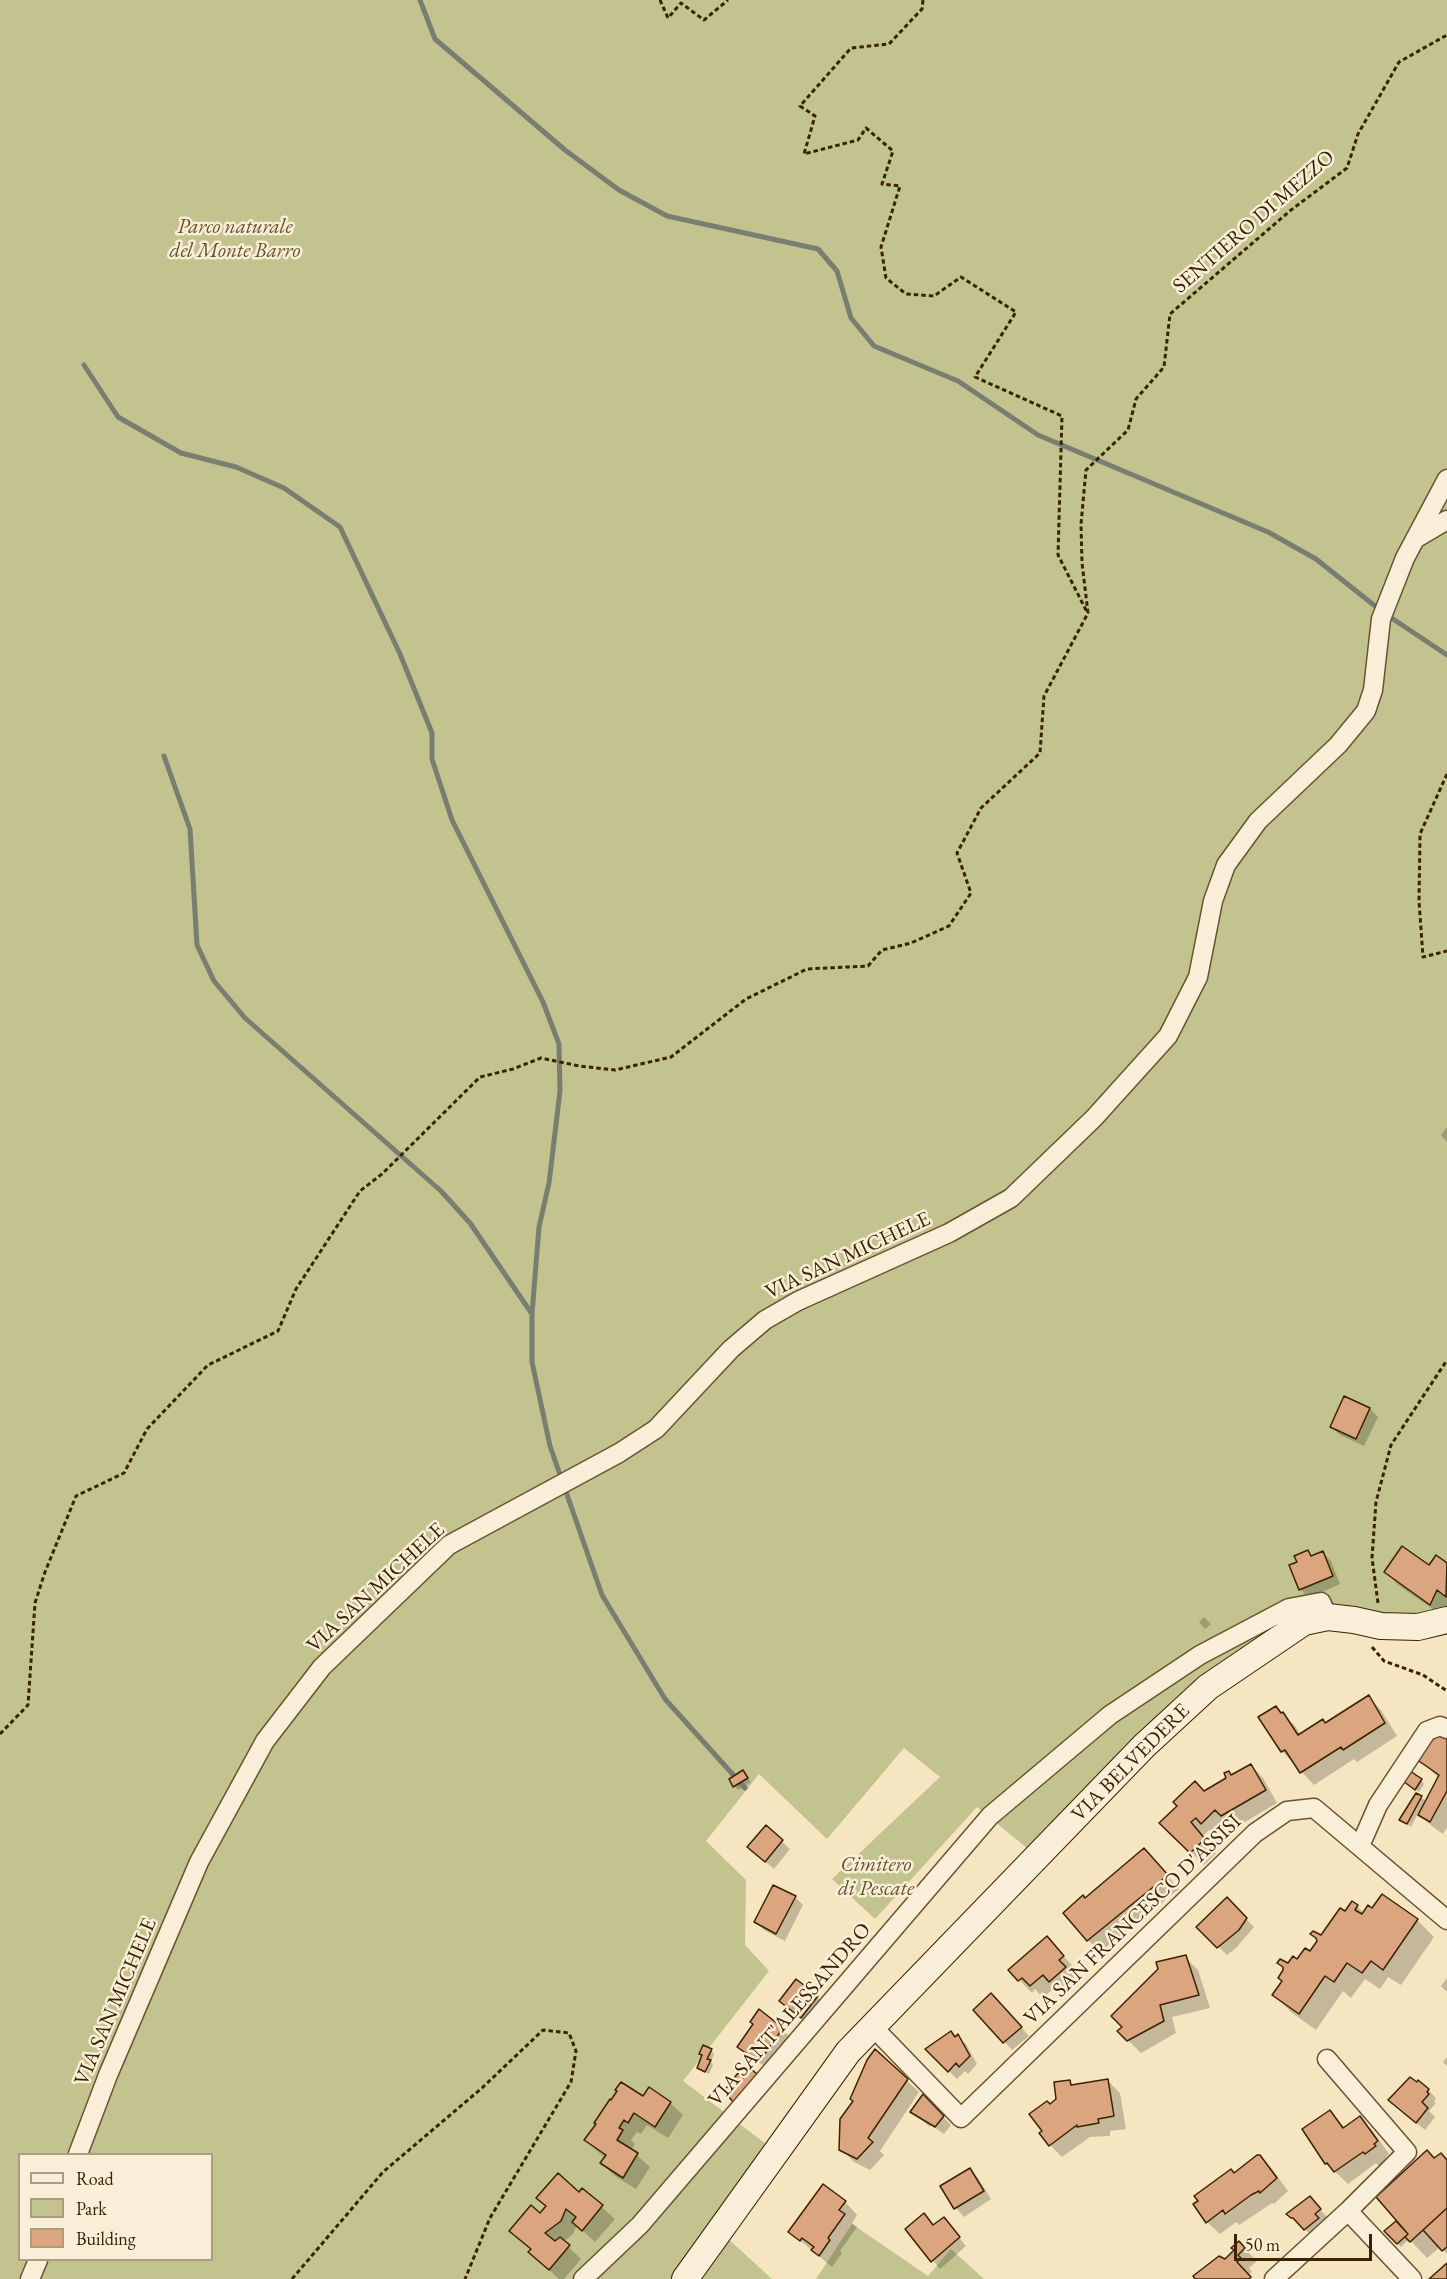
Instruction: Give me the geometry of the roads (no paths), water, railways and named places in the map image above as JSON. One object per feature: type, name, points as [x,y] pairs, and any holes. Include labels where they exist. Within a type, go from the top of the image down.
[{"type":"main road","name":"VIA BELVEDERE","points":[[685,2279],[848,2052],[1144,1746],[1208,1687],[1305,1622],[1328,1617],[1354,1620],[1375,1635],[1447,1620]]},
{"type":"street","name":"VIA SAN MICHELE","points":[[78,2153],[108,2075],[199,1862],[265,1741],[322,1667],[449,1545],[619,1453],[656,1429],[731,1349],[765,1320],[798,1301],[948,1233],[1011,1198],[1094,1118],[1168,1036],[1198,977],[1213,901],[1226,865],[1258,821],[1338,745],[1366,711],[1373,690],[1381,619],[1405,558],[1447,479]]},
{"type":"street","points":[[1414,540],[1447,520]]},
{"type":"street","name":"VIA SANT'ALESSANDRO","points":[[583,2279],[640,2225],[990,1816],[1110,1715],[1200,1654],[1289,1608],[1321,1602],[1328,1617]]},
{"type":"street","points":[[1360,1846],[1378,1806],[1401,1767],[1427,1731],[1444,1728]]},
{"type":"street","name":"VIA SAN FRANCESCO D'ASSISI","points":[[873,2027],[961,2118],[1263,1827],[1287,1811],[1314,1808],[1446,1917]]},
{"type":"street","points":[[1274,2279],[1348,2211],[1407,2152],[1327,2059]]},
{"type":"street","points":[[1348,2211],[1412,2279]]},
{"type":"street","points":[[30,2279],[37,2261]]},
{"type":"waterway","points":[[420,0],[435,39],[565,150],[619,190],[667,216],[818,249],[837,271],[851,318],[874,346],[958,381],[1038,435],[1268,532],[1316,559],[1380,610]]},
{"type":"waterway","points":[[84,365],[118,417],[181,453],[236,467],[284,488],[340,527],[400,654],[432,733],[432,759],[452,820],[543,1002],[559,1044],[560,1091],[549,1183],[539,1227],[532,1314],[532,1362],[550,1446],[602,1595],[665,1699],[745,1788]]},
{"type":"waterway","points":[[1387,615],[1447,655]]},
{"type":"waterway","points":[[164,756],[190,829],[197,945],[214,981],[245,1018],[441,1191],[470,1223],[532,1314]]},
{"type":"park label","name":"Parco naturale del Monte Barro","points":[[235,239]]},
{"type":"park label","name":"Cimitero di Pescate","points":[[876,1877]]}]
